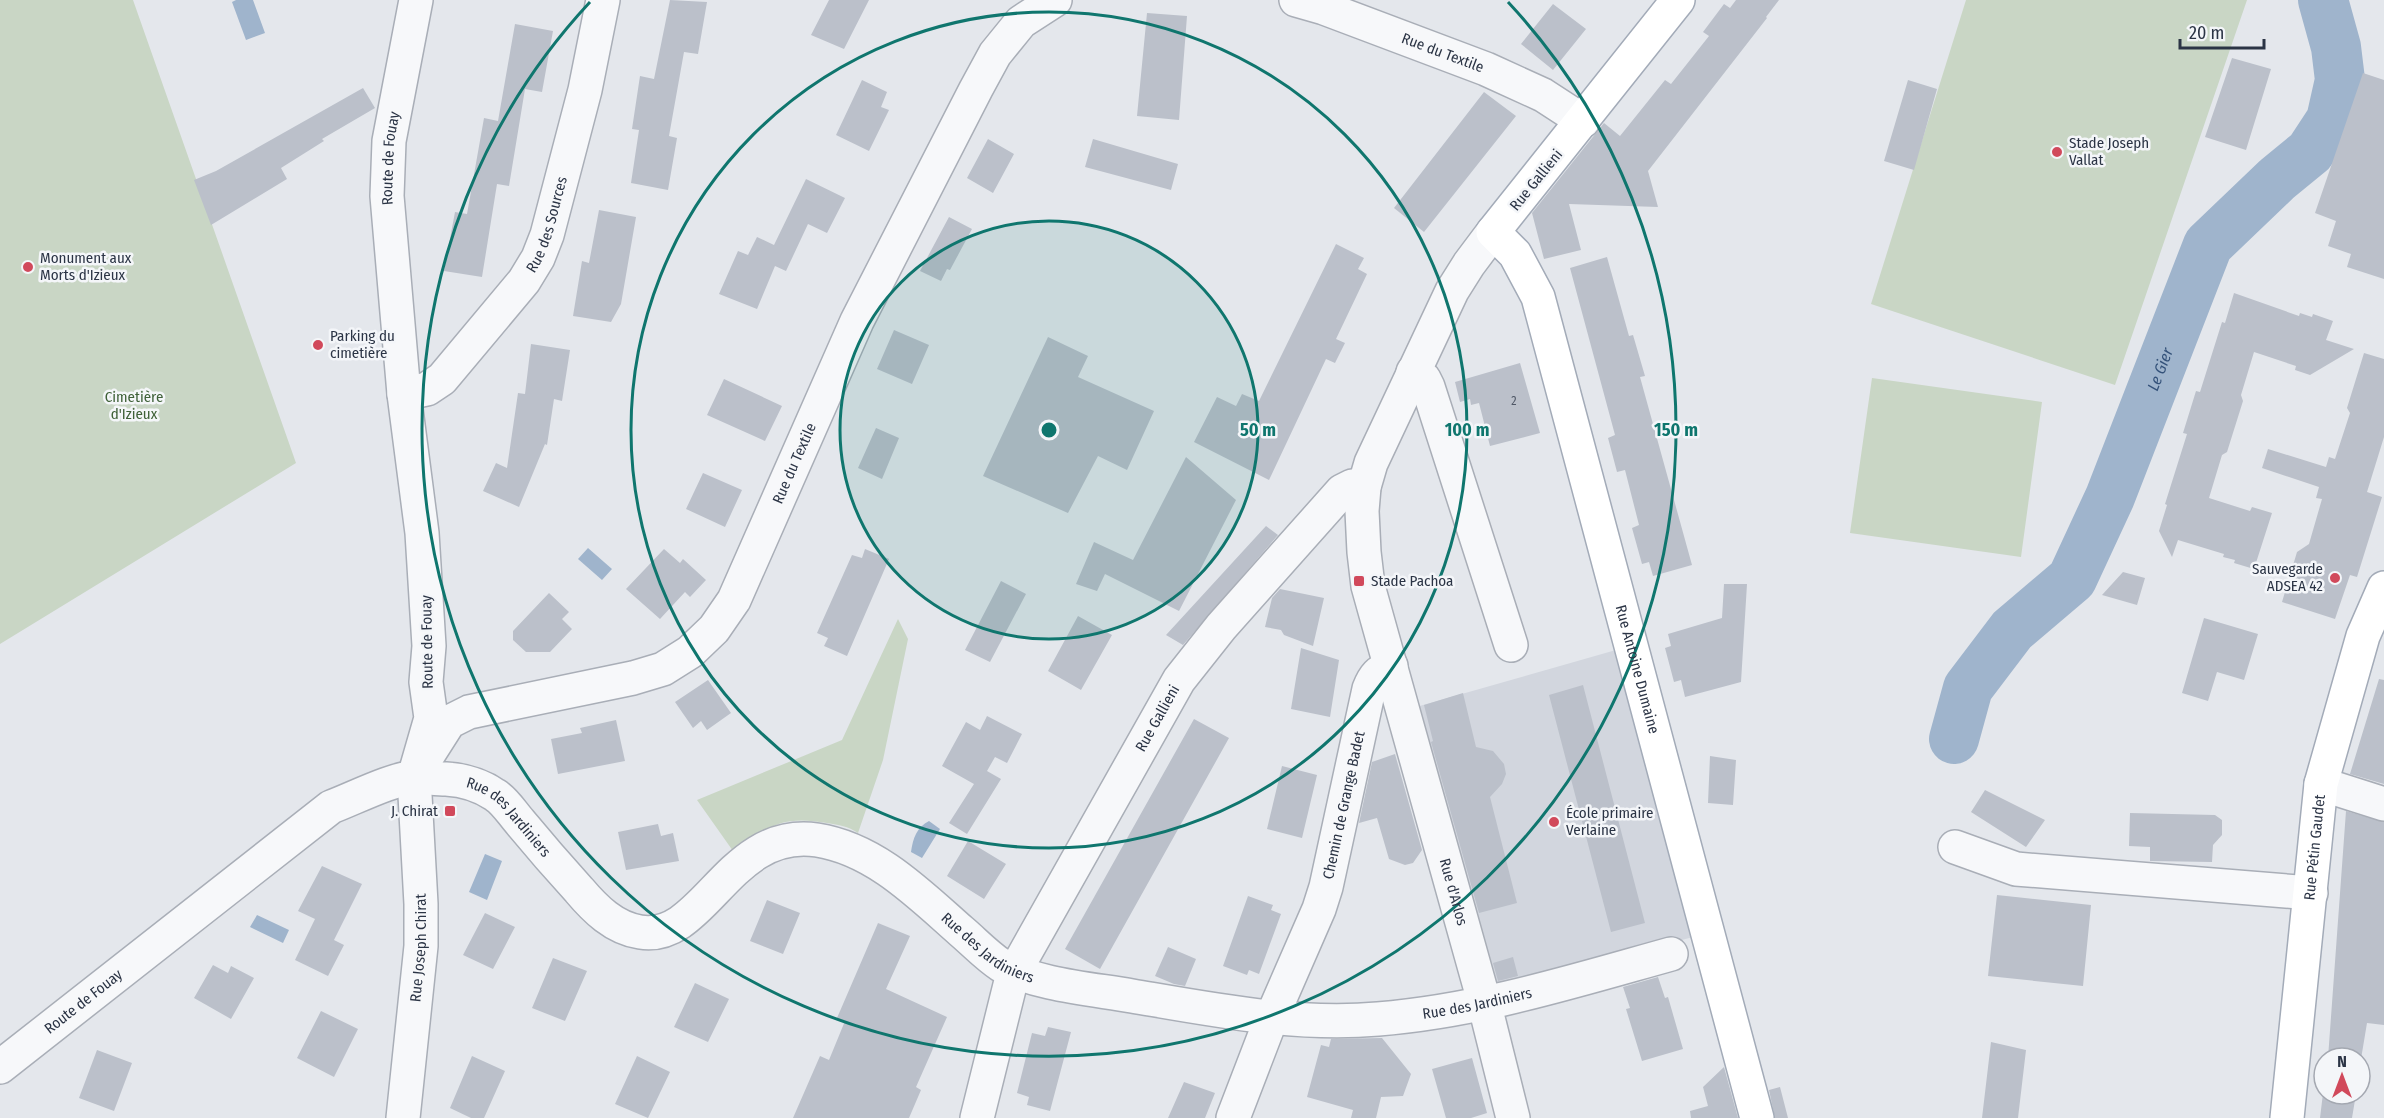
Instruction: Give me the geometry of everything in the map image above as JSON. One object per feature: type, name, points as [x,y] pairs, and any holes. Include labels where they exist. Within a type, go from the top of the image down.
[{"type":"main road","name":"Rue Gallieni","points":[[1493,232],[1678,0]]},
{"type":"main road","name":"Rue Antoine Dumaine","points":[[1493,232],[1515,254],[1538,297],[1757,1118]]},
{"type":"main road","name":"Rue Pétin Gaudet","points":[[2287,1118],[2321,784],[2363,636],[2381,600]]},
{"type":"street","name":"Route de Fouay","points":[[0,1067],[331,807],[414,777],[431,718],[426,682],[429,646],[422,533],[404,394],[387,196],[389,141],[416,0]]},
{"type":"street","name":"Rue des Sources","points":[[404,394],[427,388],[442,379],[524,281],[538,258],[550,226],[585,90],[603,0]]},
{"type":"street","name":"Rue du Textile","points":[[414,777],[449,722],[469,712],[633,678],[663,669],[690,652],[714,629],[734,600],[857,321],[976,88],[995,54],[1021,22],[1055,0]]},
{"type":"street","name":"Rue du Textile","points":[[1296,0],[1324,8],[1486,69],[1543,95],[1583,122]]},
{"type":"street","name":"Rue Gallieni","points":[[976,1118],[1010,985],[1016,971],[1179,680],[1221,627],[1342,491],[1352,486],[1364,487],[1371,463],[1452,291],[1493,232]]},
{"type":"street","points":[[1413,372],[1424,379],[1428,387],[1511,645]]},
{"type":"street","points":[[1364,487],[1364,552],[1368,586],[1391,666]]},
{"type":"street","name":"Rue d'Arlos","points":[[1391,666],[1514,1118]]},
{"type":"street","name":"Chemin de Grange Badet","points":[[1233,1118],[1326,887],[1369,688],[1380,671],[1391,666]]},
{"type":"street","name":"Rue des Jardiniers","points":[[414,777],[468,780],[497,796],[594,908],[617,924],[637,932],[656,933],[674,927],[694,911],[737,866],[759,850],[778,842],[798,839],[819,840],[872,860],[900,877],[984,951],[1001,964],[1016,971],[1050,981],[1271,1019],[1375,1020],[1485,1005],[1671,954]]},
{"type":"street","name":"Rue Joseph Chirat","points":[[403,1118],[421,946],[414,777]]},
{"type":"street","points":[[2321,784],[2384,804]]},
{"type":"street","points":[[1955,847],[2016,869],[2311,893]]},
{"type":"shaded area","name":"École primaire Verlaine","points":[[1616,650],[1693,937],[1492,990],[1416,707]]},
{"type":"green space","name":"Cimetière d'Izieux","points":[[0,0],[133,0],[296,463],[0,644]]},
{"type":"green space","name":"Stade Joseph Vallat","points":[[1966,0],[2247,0],[2115,385],[1871,304]]},
{"type":"green space","points":[[1872,378],[2042,402],[2021,557],[1850,533]]},
{"type":"green space","points":[[898,619],[908,639],[883,760],[858,833],[839,825],[798,820],[767,829],[733,851],[697,800],[842,740]]},
{"type":"water","points":[[253,0],[265,33],[246,40],[232,2]]},
{"type":"water","points":[[588,548],[612,569],[602,580],[578,559]]},
{"type":"water","points":[[929,821],[940,829],[922,858],[911,852],[914,838]]},
{"type":"water","points":[[485,854],[502,861],[487,900],[469,892]]},
{"type":"water","points":[[257,915],[289,930],[283,943],[250,927]]},
{"type":"building","points":[[670,0],[707,2],[698,54],[684,52],[669,136],[677,138],[668,190],[631,183],[639,130],[632,129],[640,76],[654,79]]},
{"type":"building","points":[[829,0],[869,0],[844,49],[811,35]]},
{"type":"building","points":[[1736,0],[1779,0],[1648,171],[1658,207],[1569,204],[1581,250],[1544,259],[1532,213],[1604,123],[1620,136],[1665,80],[1671,84],[1709,36],[1703,32],[1724,4],[1730,8]]},
{"type":"building","points":[[1553,4],[1586,29],[1553,70],[1521,44]]},
{"type":"building","points":[[1147,13],[1187,16],[1179,120],[1137,116]]},
{"type":"building","points":[[515,24],[553,31],[542,92],[525,89],[509,186],[497,184],[482,277],[444,271],[455,212],[467,214],[484,118],[498,121]]},
{"type":"building","points":[[2232,58],[2271,69],[2246,150],[2205,137]]},
{"type":"building","points":[[2363,73],[2384,80],[2384,279],[2347,267],[2351,254],[2328,246],[2336,221],[2315,213]]},
{"type":"building","points":[[862,80],[887,92],[881,107],[889,110],[869,151],[836,135]]},
{"type":"building","points":[[1908,80],[1937,89],[1914,170],[1884,161]]},
{"type":"building","points":[[363,88],[375,108],[322,139],[324,141],[281,168],[287,179],[211,225],[194,180],[216,171]]},
{"type":"building","points":[[1484,92],[1516,116],[1424,232],[1394,208]]},
{"type":"building","points":[[988,139],[1014,154],[993,193],[967,178]]},
{"type":"building","points":[[1093,139],[1178,164],[1171,190],[1085,167]]},
{"type":"building","points":[[806,179],[845,198],[827,233],[808,224],[786,271],[775,266],[757,309],[719,294],[738,251],[748,255],[757,237],[774,245]]},
{"type":"building","points":[[599,210],[636,217],[621,304],[611,322],[573,316],[582,261],[589,263]]},
{"type":"building","points":[[949,217],[972,229],[950,270],[947,269],[941,281],[920,271]]},
{"type":"building","points":[[1336,244],[1364,258],[1358,269],[1367,274],[1336,339],[1345,343],[1335,363],[1326,359],[1269,480],[1194,442],[1217,397],[1236,406],[1242,394],[1259,401]]},
{"type":"building","points":[[1607,257],[1629,336],[1633,335],[1645,376],[1640,377],[1692,565],[1653,576],[1649,562],[1642,564],[1632,528],[1639,525],[1625,470],[1617,472],[1608,438],[1615,435],[1570,268]]},
{"type":"building","points":[[2234,293],[2299,316],[2300,313],[2312,317],[2313,314],[2333,321],[2326,340],[2354,349],[2310,375],[2295,370],[2296,366],[2254,352],[2241,395],[2243,401],[2227,452],[2222,455],[2209,498],[2250,511],[2252,507],[2272,513],[2254,569],[2234,563],[2235,560],[2223,557],[2224,554],[2178,540],[2172,557],[2159,531],[2187,434],[2183,433],[2196,391],[2200,392],[2222,322],[2225,323]]},
{"type":"building","points":[[894,330],[929,345],[912,384],[877,369]]},
{"type":"building","points":[[1048,337],[1088,356],[1078,377],[1154,411],[1127,470],[1098,456],[1068,513],[983,476]]},
{"type":"building","points":[[531,344],[570,350],[562,401],[554,399],[547,445],[545,444],[519,507],[483,491],[496,463],[507,468],[518,393],[525,394]]},
{"type":"building","points":[[2364,353],[2384,359],[2384,437],[2367,492],[2382,497],[2357,577],[2350,575],[2335,619],[2282,602],[2297,552],[2309,544],[2322,499],[2316,498],[2319,487],[2262,468],[2268,449],[2326,467],[2329,457],[2335,459],[2350,413],[2347,408]]},
{"type":"building","points":[[1520,363],[1540,433],[1490,446],[1479,403],[1471,405],[1470,399],[1460,402],[1455,382]]},
{"type":"building","points":[[724,379],[782,406],[765,441],[707,415]]},
{"type":"building","points":[[876,428],[899,438],[882,479],[858,468]]},
{"type":"building","points":[[1186,457],[1236,500],[1179,611],[1105,574],[1097,591],[1076,584],[1094,542],[1133,560]]},
{"type":"building","points":[[703,473],[742,490],[725,527],[686,509]]},
{"type":"building","points":[[1266,526],[1278,535],[1183,645],[1166,635]]},
{"type":"building","points":[[664,549],[680,563],[683,559],[706,580],[690,597],[685,592],[660,619],[626,589]]},
{"type":"building","points":[[865,549],[889,559],[847,656],[824,646],[828,638],[817,633],[852,555],[862,558]]},
{"type":"building","points":[[2123,572],[2145,578],[2137,605],[2102,595]]},
{"type":"building","points":[[1001,581],[1026,594],[990,662],[965,650]]},
{"type":"building","points":[[1724,584],[1747,584],[1741,682],[1685,697],[1681,680],[1674,682],[1665,648],[1671,646],[1668,634],[1722,618]]},
{"type":"building","points":[[1280,589],[1324,598],[1313,646],[1284,635],[1281,630],[1265,627],[1272,598]]},
{"type":"building","points":[[549,593],[569,612],[562,619],[572,629],[550,652],[526,652],[513,640],[513,631]]},
{"type":"building","points":[[1078,616],[1112,635],[1081,690],[1048,671]]},
{"type":"building","points":[[2204,618],[2258,634],[2244,680],[2217,672],[2208,701],[2182,693]]},
{"type":"building","points":[[1301,648],[1339,660],[1330,717],[1291,709]]},
{"type":"building","points":[[2379,679],[2384,680],[2384,784],[2350,774]]},
{"type":"building","points":[[708,680],[731,713],[707,730],[701,721],[693,728],[675,702]]},
{"type":"building","points":[[1583,685],[1645,923],[1611,932],[1549,695]]},
{"type":"building","points":[[1463,693],[1476,747],[1493,751],[1504,764],[1506,774],[1502,784],[1490,797],[1517,903],[1479,913],[1431,742],[1433,741],[1424,705]]},
{"type":"building","points":[[987,716],[1022,734],[1007,763],[995,757],[987,771],[1001,779],[967,834],[949,823],[974,784],[942,766],[966,722],[980,730]]},
{"type":"building","points":[[1194,719],[1229,738],[1100,969],[1065,949]]},
{"type":"building","points":[[616,720],[625,761],[558,774],[551,739],[582,733],[580,728]]},
{"type":"building","points":[[1395,754],[1422,850],[1413,863],[1405,865],[1389,859],[1377,818],[1359,823],[1372,762]]},
{"type":"building","points":[[1710,756],[1736,760],[1733,805],[1708,803]]},
{"type":"building","points":[[1282,766],[1317,775],[1302,838],[1267,829]]},
{"type":"building","points":[[1985,790],[2045,820],[2026,847],[1971,812]]},
{"type":"building","points":[[2346,811],[2384,822],[2384,1025],[2367,1023],[2363,1046],[2329,1046]]},
{"type":"building","points":[[2130,813],[2215,815],[2222,820],[2222,835],[2213,845],[2212,862],[2150,861],[2150,847],[2129,846]]},
{"type":"building","points":[[658,824],[661,836],[673,833],[679,861],[626,870],[618,832]]},
{"type":"building","points":[[968,841],[1006,864],[984,899],[947,876]]},
{"type":"building","points":[[322,866],[362,884],[334,940],[344,945],[328,976],[295,960],[315,919],[298,911]]},
{"type":"building","points":[[1997,895],[2091,905],[2083,986],[1988,976]]},
{"type":"building","points":[[1248,896],[1273,905],[1271,910],[1281,914],[1259,974],[1249,970],[1247,975],[1223,966]]},
{"type":"building","points":[[767,900],[800,913],[783,954],[750,941]]},
{"type":"building","points":[[485,913],[515,927],[493,969],[463,955]]},
{"type":"building","points":[[878,923],[910,936],[886,989],[947,1017],[916,1087],[921,1090],[909,1118],[793,1118],[820,1056],[829,1060],[845,1021],[837,1018]]},
{"type":"building","points":[[1168,947],[1196,959],[1185,986],[1155,976]]},
{"type":"building","points":[[1513,957],[1518,976],[1498,981],[1493,963]]},
{"type":"building","points":[[553,958],[587,971],[565,1021],[532,1008]]},
{"type":"building","points":[[213,965],[228,973],[231,966],[254,978],[231,1019],[194,998]]},
{"type":"building","points":[[1658,977],[1665,998],[1668,997],[1683,1049],[1642,1061],[1626,1009],[1630,1008],[1623,987]]},
{"type":"building","points":[[695,983],[729,999],[708,1042],[674,1027]]},
{"type":"building","points":[[321,1011],[358,1029],[334,1077],[297,1058]]},
{"type":"building","points":[[1048,1027],[1071,1032],[1050,1111],[1027,1105],[1029,1097],[1017,1093],[1032,1033],[1045,1036]]},
{"type":"building","points":[[1382,1038],[1411,1074],[1403,1096],[1381,1097],[1376,1118],[1351,1118],[1353,1110],[1307,1097],[1321,1045],[1329,1047],[1331,1039]]},
{"type":"building","points":[[1991,1042],[2026,1050],[2018,1118],[1982,1118]]},
{"type":"building","points":[[97,1050],[132,1063],[114,1111],[79,1098]]},
{"type":"building","points":[[472,1056],[505,1071],[484,1118],[471,1118],[450,1108]]},
{"type":"building","points":[[637,1056],[670,1072],[648,1118],[615,1104]]},
{"type":"building","points":[[1472,1058],[1487,1113],[1471,1118],[1446,1118],[1432,1069]]},
{"type":"building","points":[[1724,1067],[1738,1118],[1691,1118],[1690,1111],[1708,1106],[1703,1087]]},
{"type":"building","points":[[1184,1082],[1215,1093],[1205,1118],[1168,1118]]},
{"type":"building","points":[[1780,1087],[1788,1118],[1775,1118],[1769,1090]]},
{"type":"building","points":[[2321,1106],[2354,1106],[2352,1118],[2320,1118]]},
{"type":"waterway","name":"Le Gier","points":[[1954,739],[1968,688],[2012,630],[2072,579],[2110,497],[2208,245],[2277,179],[2310,152],[2331,120],[2340,80],[2336,47],[2323,0]]},
{"type":"place","name":"Stade Joseph Vallat","points":[[2057,152]]},
{"type":"place","name":"Monument aux Morts d'Izieux","points":[[28,267]]},
{"type":"place","name":"Parking du cimetière","points":[[318,345]]},
{"type":"place","name":"Sauvegarde ADSEA 42","points":[[2335,578]]},
{"type":"place","name":"Stade Pachoa","points":[[1359,581]]},
{"type":"place","name":"J. Chirat","points":[[450,811]]},
{"type":"place","name":"École primaire Verlaine","points":[[1554,822]]}]
